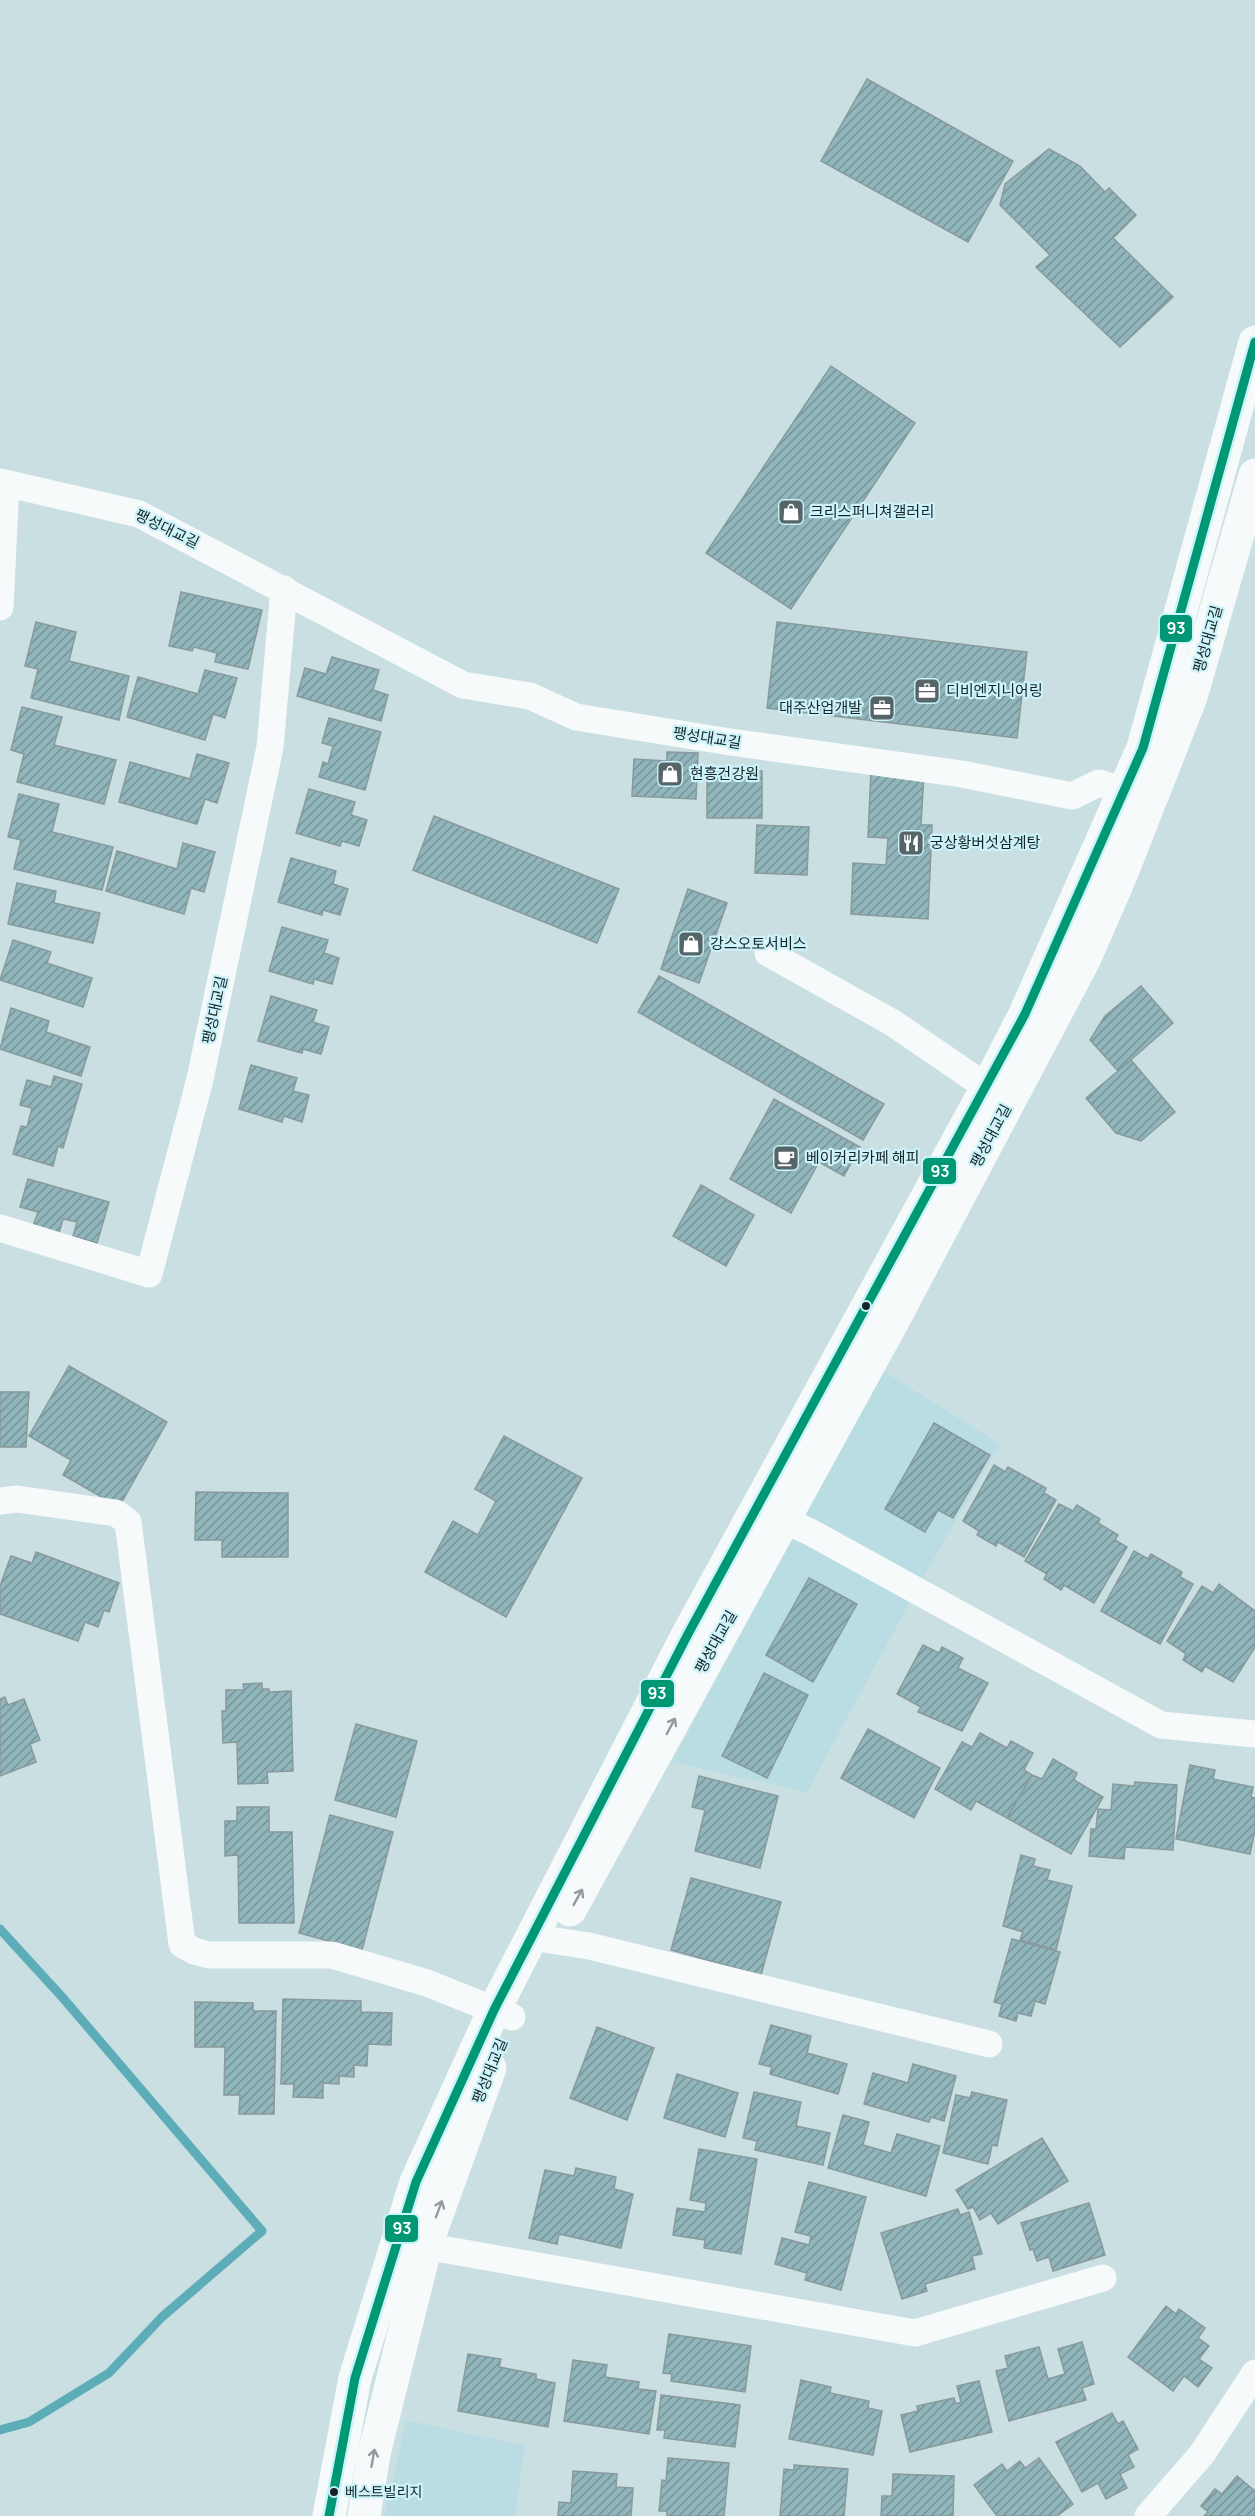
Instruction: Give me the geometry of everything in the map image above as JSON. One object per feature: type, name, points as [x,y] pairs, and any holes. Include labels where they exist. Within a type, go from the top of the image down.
[{"type":"main road","points":[[1138,795],[1143,748],[1248,396],[1255,342]]},
{"type":"main road","name":"팽성대교길","points":[[364,2516],[412,2243],[483,2084],[503,2013],[770,1513],[894,1319],[1000,1092],[1085,958],[1138,795],[1191,698],[1255,475]]},
{"type":"main road","points":[[329,2516],[355,2378],[412,2243]]},
{"type":"street","name":"팽성대교길","points":[[0,607],[3,483],[139,514],[463,685],[530,696],[576,717],[730,742],[962,774],[1072,796],[1099,783],[1138,795]]},
{"type":"street","name":"팽성대교길","points":[[0,1228],[149,1274],[200,1079],[270,747],[284,589]]},
{"type":"street","points":[[768,953],[893,1023],[972,1077],[1000,1092]]},
{"type":"street","points":[[0,1501],[17,1498],[116,1513],[128,1522],[182,1944],[194,1951],[209,1955],[332,1955],[427,1983],[503,2013]]},
{"type":"street","points":[[770,1513],[1161,1725],[1255,1734]]},
{"type":"street","points":[[542,1939],[589,1946],[989,2044]]},
{"type":"street","points":[[412,2243],[915,2333],[1103,2278]]},
{"type":"street","points":[[1148,2516],[1202,2454],[1255,2373]]},
{"type":"shaded area","points":[[883,1371],[1000,1444],[925,1574],[807,1792],[672,1762]]},
{"type":"shaded area","points":[[406,2420],[525,2446],[515,2516],[385,2516]]},
{"type":"building","points":[[867,79],[1013,161],[968,242],[821,161]]},
{"type":"building","points":[[1049,149],[1080,166],[1105,192],[1109,188],[1136,215],[1113,238],[1173,297],[1120,347],[1036,267],[1050,255],[1000,205],[1005,184]]},
{"type":"building","points":[[831,366],[915,423],[791,609],[706,553]]},
{"type":"building","points":[[181,592],[262,610],[248,669],[215,662],[217,653],[194,647],[192,651],[169,646]]},
{"type":"building","points":[[36,622],[76,632],[69,661],[129,676],[119,720],[31,698],[38,669],[25,666]]},
{"type":"building","points":[[777,622],[1027,652],[1017,738],[767,708]]},
{"type":"building","points":[[332,657],[379,670],[373,690],[388,695],[381,721],[297,696],[305,668],[326,674]]},
{"type":"building","points":[[205,670],[237,678],[225,718],[213,714],[205,740],[127,717],[138,677],[198,694]]},
{"type":"building","points":[[22,707],[62,717],[54,745],[116,760],[104,804],[17,782],[24,754],[11,750]]},
{"type":"building","points":[[329,718],[381,732],[365,790],[319,777],[323,762],[328,764],[333,746],[322,743]]},
{"type":"building","points":[[667,752],[698,753],[696,799],[632,796],[634,759],[667,761]]},
{"type":"building","points":[[197,754],[229,763],[217,803],[205,799],[197,824],[119,802],[130,762],[190,779]]},
{"type":"building","points":[[871,770],[924,773],[921,825],[932,825],[928,919],[851,914],[853,863],[886,865],[888,838],[868,837]]},
{"type":"building","points":[[707,771],[762,771],[762,818],[707,818]]},
{"type":"building","points":[[309,789],[355,802],[351,815],[367,820],[359,846],[342,841],[340,846],[296,833]]},
{"type":"building","points":[[19,794],[59,804],[52,832],[113,847],[102,890],[14,869],[21,840],[8,837]]},
{"type":"building","points":[[434,816],[619,889],[597,943],[413,870]]},
{"type":"building","points":[[757,825],[809,827],[807,875],[755,873]]},
{"type":"building","points":[[183,843],[215,852],[204,892],[191,888],[184,914],[106,891],[117,851],[177,869]]},
{"type":"building","points":[[291,858],[336,871],[333,884],[348,889],[340,915],[323,910],[322,915],[278,902]]},
{"type":"building","points":[[17,883],[56,891],[54,903],[100,913],[93,943],[8,924]]},
{"type":"building","points":[[688,889],[727,903],[699,983],[661,969]]},
{"type":"building","points":[[282,927],[328,940],[324,953],[339,958],[332,984],[314,979],[313,984],[269,971]]},
{"type":"building","points":[[13,940],[51,952],[47,963],[92,978],[83,1007],[0,980]]},
{"type":"building","points":[[659,976],[884,1104],[863,1140],[638,1012]]},
{"type":"building","points":[[1141,986],[1173,1023],[1118,1071],[1090,1040],[1105,1016]]},
{"type":"building","points":[[271,996],[317,1010],[313,1022],[329,1027],[321,1054],[303,1049],[302,1053],[258,1041]]},
{"type":"building","points":[[11,1008],[49,1021],[46,1032],[90,1047],[81,1076],[0,1049]]},
{"type":"building","points":[[1131,1060],[1175,1112],[1141,1141],[1116,1133],[1086,1098]]},
{"type":"building","points":[[251,1065],[297,1078],[293,1091],[309,1095],[302,1122],[284,1116],[282,1122],[239,1109]]},
{"type":"building","points":[[54,1076],[82,1084],[63,1148],[58,1146],[53,1166],[13,1154],[21,1126],[27,1127],[32,1108],[20,1105],[27,1080],[51,1087]]},
{"type":"building","points":[[774,1099],[860,1147],[844,1176],[819,1162],[791,1213],[730,1179]]},
{"type":"building","points":[[28,1179],[109,1202],[97,1243],[73,1236],[77,1222],[63,1219],[59,1233],[33,1226],[38,1212],[20,1207]]},
{"type":"building","points":[[701,1185],[754,1215],[726,1266],[673,1236]]},
{"type":"building","points":[[69,1366],[167,1422],[119,1507],[63,1475],[71,1460],[29,1436]]},
{"type":"building","points":[[0,1392],[29,1392],[26,1447],[0,1447]]},
{"type":"building","points":[[934,1423],[990,1455],[953,1518],[938,1510],[925,1532],[885,1509]]},
{"type":"building","points":[[504,1436],[582,1478],[506,1617],[425,1572],[453,1521],[478,1535],[496,1501],[475,1489]]},
{"type":"building","points":[[994,1465],[1005,1472],[1008,1467],[1046,1488],[1044,1493],[1056,1500],[1024,1557],[998,1542],[996,1546],[977,1535],[979,1531],[963,1521]]},
{"type":"building","points":[[196,1492],[288,1493],[288,1557],[222,1557],[222,1540],[195,1540]]},
{"type":"building","points":[[1059,1504],[1073,1511],[1077,1505],[1100,1519],[1098,1523],[1118,1535],[1115,1540],[1127,1547],[1094,1603],[1064,1585],[1061,1590],[1044,1579],[1047,1574],[1025,1561]]},
{"type":"building","points":[[1134,1551],[1148,1559],[1151,1554],[1182,1572],[1180,1577],[1193,1584],[1160,1644],[1101,1611]]},
{"type":"building","points":[[36,1552],[119,1583],[109,1612],[104,1610],[98,1627],[85,1622],[78,1641],[0,1614],[0,1586],[11,1556],[32,1563]]},
{"type":"building","points":[[809,1578],[857,1604],[813,1682],[766,1655]]},
{"type":"building","points":[[1219,1584],[1255,1611],[1255,1647],[1233,1682],[1205,1666],[1202,1672],[1183,1660],[1186,1654],[1167,1641],[1202,1586],[1213,1593]]},
{"type":"building","points":[[923,1645],[939,1653],[942,1647],[963,1658],[958,1668],[988,1683],[962,1731],[918,1712],[921,1707],[897,1694]]},
{"type":"building","points":[[764,1673],[808,1695],[767,1778],[722,1756]]},
{"type":"building","points":[[262,1683],[262,1689],[269,1689],[269,1692],[291,1691],[293,1771],[267,1772],[268,1783],[238,1784],[237,1742],[223,1743],[222,1711],[226,1711],[226,1690],[244,1690],[243,1684]]},
{"type":"building","points":[[5,1697],[8,1705],[24,1699],[40,1740],[30,1744],[36,1762],[0,1776],[0,1699]]},
{"type":"building","points":[[356,1724],[417,1741],[396,1817],[335,1800]]},
{"type":"building","points":[[868,1729],[940,1768],[914,1818],[841,1778]]},
{"type":"building","points":[[980,1733],[1007,1748],[1011,1741],[1033,1753],[1024,1770],[1032,1775],[1007,1818],[976,1801],[971,1810],[935,1789],[962,1742],[972,1747]]},
{"type":"building","points":[[1053,1759],[1077,1773],[1074,1780],[1103,1797],[1071,1854],[1007,1818],[1032,1775],[1042,1779]]},
{"type":"building","points":[[1190,1765],[1215,1770],[1213,1779],[1253,1787],[1251,1797],[1255,1798],[1255,1830],[1250,1854],[1176,1839]]},
{"type":"building","points":[[699,1776],[778,1796],[760,1868],[695,1851],[705,1810],[692,1807]]},
{"type":"building","points":[[1135,1782],[1177,1785],[1173,1850],[1125,1847],[1124,1859],[1089,1856],[1091,1829],[1096,1829],[1098,1809],[1111,1810],[1113,1784],[1134,1786]]},
{"type":"building","points":[[237,1807],[269,1807],[269,1832],[292,1832],[294,1923],[239,1923],[238,1855],[225,1856],[225,1821],[237,1821]]},
{"type":"building","points":[[330,1815],[393,1832],[362,1950],[299,1933]]},
{"type":"building","points":[[1021,1855],[1035,1859],[1033,1866],[1050,1870],[1047,1880],[1072,1886],[1056,1950],[1020,1940],[1023,1932],[1003,1926]]},
{"type":"building","points":[[691,1878],[781,1902],[761,1975],[671,1950]]},
{"type":"building","points":[[1012,1939],[1060,1952],[1045,2004],[1035,2001],[1031,2016],[1018,2013],[1016,2021],[999,2016],[1002,2004],[994,2002]]},
{"type":"building","points":[[283,1999],[361,2001],[361,2012],[392,2013],[391,2045],[368,2044],[367,2066],[354,2065],[354,2077],[339,2076],[339,2084],[323,2083],[323,2098],[293,2097],[294,2084],[281,2084]]},
{"type":"building","points":[[195,2002],[253,2003],[253,2011],[276,2011],[274,2114],[239,2114],[240,2095],[224,2095],[225,2047],[195,2047]]},
{"type":"building","points":[[771,2025],[811,2036],[807,2053],[847,2064],[838,2094],[770,2074],[772,2067],[759,2064]]},
{"type":"building","points":[[597,2027],[654,2048],[627,2120],[570,2098]]},
{"type":"building","points":[[913,2064],[956,2076],[944,2121],[931,2117],[929,2122],[864,2104],[873,2073],[908,2083]]},
{"type":"building","points":[[677,2074],[738,2093],[725,2137],[664,2118]]},
{"type":"building","points":[[754,2092],[801,2102],[796,2126],[830,2133],[823,2165],[755,2150],[757,2141],[743,2138]]},
{"type":"building","points":[[972,2092],[1007,2100],[997,2146],[992,2145],[988,2164],[943,2153],[956,2095],[970,2098]]},
{"type":"building","points":[[843,2115],[869,2122],[863,2145],[891,2153],[897,2134],[940,2146],[926,2196],[828,2168]]},
{"type":"building","points":[[1042,2138],[1068,2181],[998,2224],[991,2213],[980,2220],[973,2207],[968,2209],[956,2190]]},
{"type":"building","points":[[699,2149],[757,2159],[741,2254],[704,2248],[705,2240],[673,2235],[677,2208],[705,2212],[706,2203],[690,2200]]},
{"type":"building","points":[[576,2168],[616,2177],[614,2189],[633,2194],[621,2248],[559,2234],[557,2244],[529,2238],[545,2170],[574,2176]]},
{"type":"building","points":[[809,2182],[866,2197],[841,2290],[805,2280],[807,2273],[775,2264],[782,2238],[809,2245],[811,2236],[795,2232]]},
{"type":"building","points":[[1089,2203],[1105,2255],[1053,2271],[1049,2257],[1037,2261],[1033,2249],[1030,2250],[1021,2223]]},
{"type":"building","points":[[958,2209],[960,2215],[969,2212],[982,2254],[972,2256],[975,2269],[925,2284],[927,2291],[902,2299],[881,2233]]},
{"type":"building","points":[[1166,2306],[1176,2314],[1179,2309],[1205,2328],[1198,2338],[1209,2346],[1199,2359],[1212,2368],[1198,2387],[1184,2376],[1173,2391],[1128,2357]]},
{"type":"building","points":[[669,2334],[751,2346],[745,2392],[671,2381],[672,2374],[663,2373]]},
{"type":"building","points":[[1082,2342],[1094,2384],[1082,2388],[1086,2400],[1009,2421],[996,2371],[1008,2368],[1005,2356],[1039,2347],[1048,2379],[1065,2374],[1058,2349]]},
{"type":"building","points":[[468,2354],[501,2359],[499,2367],[536,2374],[536,2379],[555,2383],[548,2427],[458,2411]]},
{"type":"building","points":[[573,2360],[607,2365],[605,2377],[639,2382],[638,2389],[656,2391],[649,2434],[564,2421]]},
{"type":"building","points":[[801,2380],[831,2387],[830,2393],[869,2401],[868,2408],[882,2411],[873,2455],[789,2439]]},
{"type":"building","points":[[979,2381],[992,2432],[910,2452],[901,2415],[918,2411],[917,2406],[954,2398],[956,2404],[961,2402],[957,2386]]},
{"type":"building","points":[[661,2395],[740,2405],[735,2447],[664,2438],[665,2430],[657,2430]]},
{"type":"building","points":[[1112,2413],[1118,2424],[1123,2421],[1138,2449],[1128,2455],[1134,2467],[1120,2474],[1127,2488],[1106,2499],[1098,2483],[1082,2492],[1056,2442]]},
{"type":"building","points":[[668,2458],[729,2463],[724,2516],[667,2516],[667,2511],[659,2511],[662,2480],[666,2481]]},
{"type":"building","points":[[1039,2458],[1073,2504],[1057,2516],[997,2516],[974,2485],[1002,2464],[1007,2471],[1020,2461],[1025,2468]]},
{"type":"building","points":[[794,2465],[848,2469],[844,2516],[780,2516],[784,2469],[794,2470]]},
{"type":"building","points":[[573,2471],[617,2474],[616,2487],[633,2488],[631,2516],[558,2516],[559,2502],[571,2503]]},
{"type":"building","points":[[893,2474],[954,2476],[953,2516],[881,2516],[882,2496],[892,2496]]},
{"type":"building","points":[[1237,2476],[1255,2491],[1255,2516],[1204,2516],[1208,2512],[1201,2506],[1215,2489],[1222,2494]]},
{"type":"waterway","points":[[0,1929],[63,1998],[262,2231],[162,2317],[109,2373],[29,2422],[0,2430]]},
{"type":"transit line","name":"93","points":[[329,2516],[355,2378],[416,2182],[494,2010],[688,1634],[1025,1014],[1143,748],[1255,342]]},
{"type":"place","name":"크리스퍼니쳐갤러리","points":[[791,512]]},
{"type":"place","name":"디비엔지니어링","points":[[927,691]]},
{"type":"place","name":"대주산업개발","points":[[882,708]]},
{"type":"place","name":"현흥건강원","points":[[670,774]]},
{"type":"place","name":"궁상황버섯삼계탕","points":[[911,843]]},
{"type":"place","name":"강스오토서비스","points":[[691,944]]},
{"type":"place","name":"베이커리카페 해피","points":[[786,1158]]},
{"type":"place","name":"베스트빌리지","points":[[334,2492]]}]
